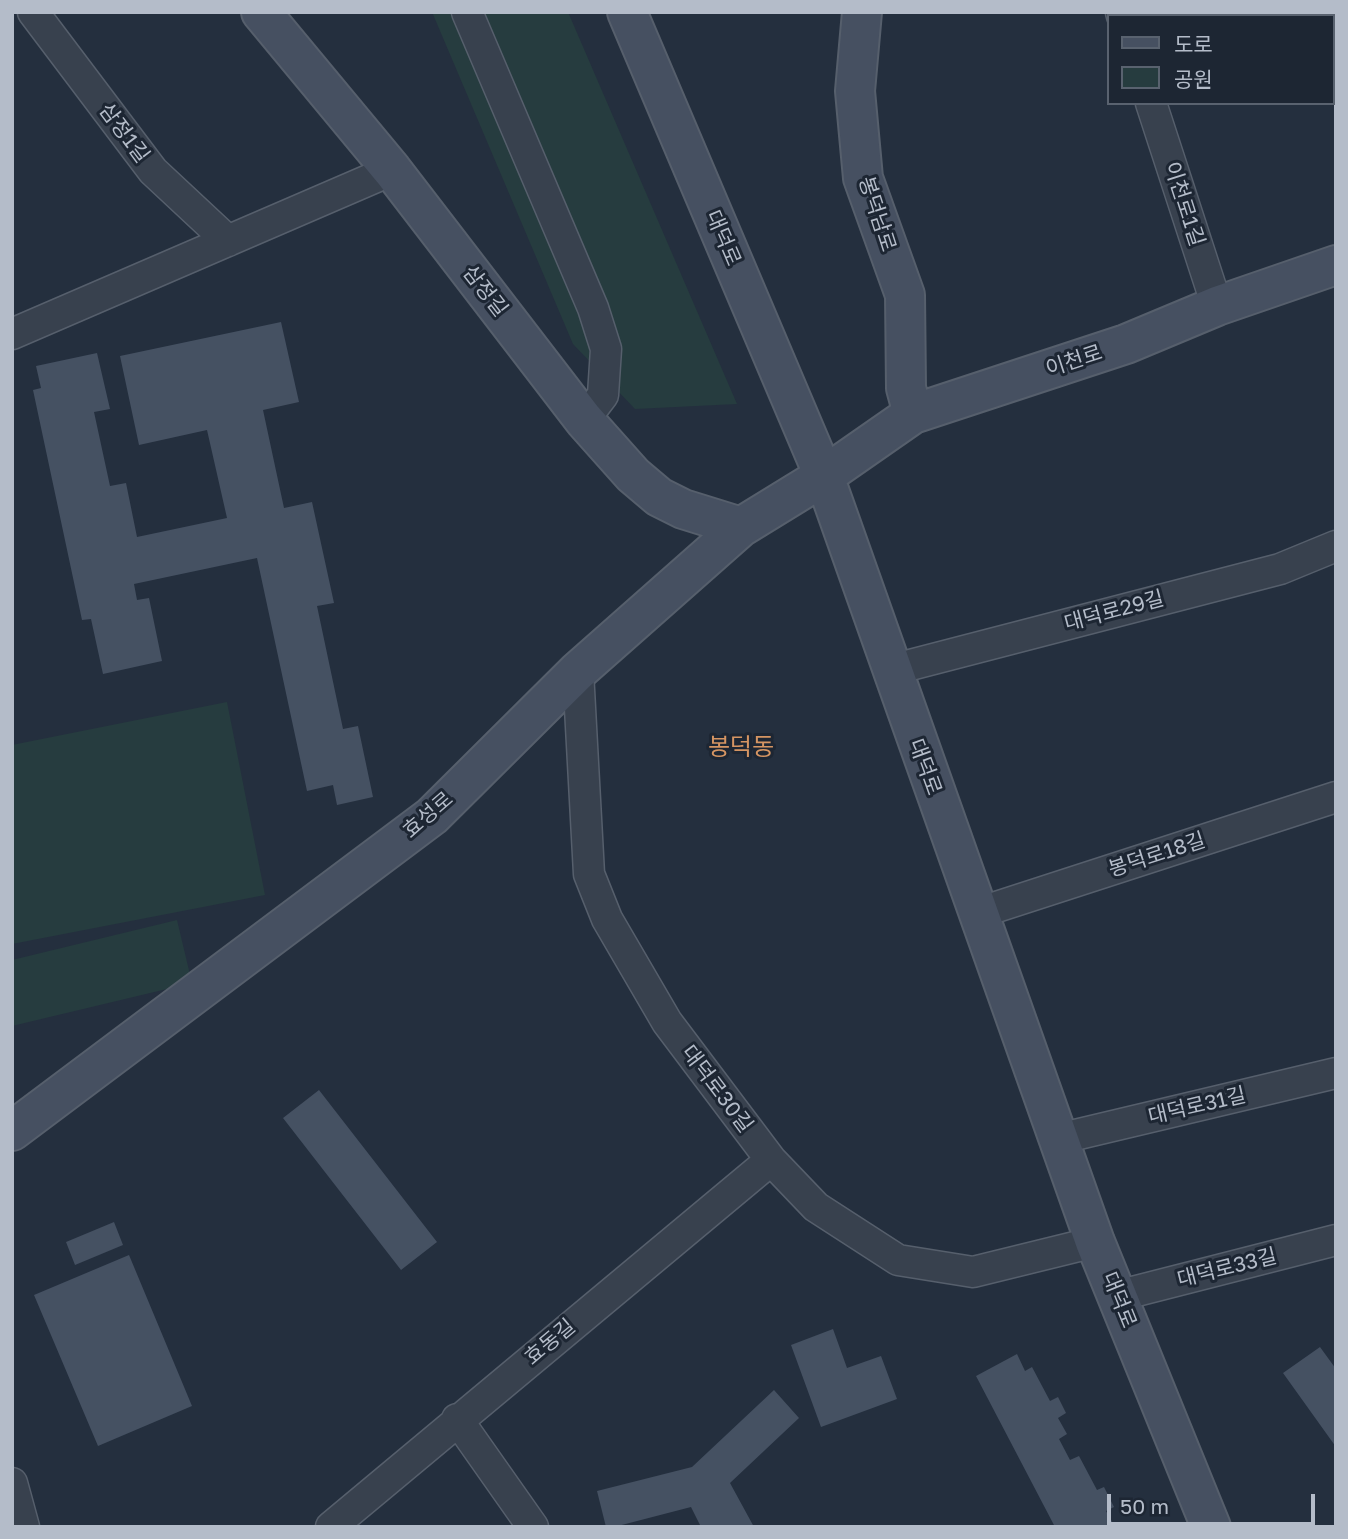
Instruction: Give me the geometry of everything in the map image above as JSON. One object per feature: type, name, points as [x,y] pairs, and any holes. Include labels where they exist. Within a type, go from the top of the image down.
[{"type":"main road","name":"삼정길","points":[[261,12],[392,170],[584,420],[633,475],[659,497],[683,509],[741,527]]},
{"type":"main road","name":"대덕로","points":[[627,12],[824,476],[1095,1242],[1211,1527]]},
{"type":"main road","name":"봉덕남로","points":[[862,12],[855,91],[863,178],[905,295],[909,401]]},
{"type":"main road","name":"이천로","points":[[824,476],[875,407],[909,401],[1126,344],[1217,306],[1336,265]]},
{"type":"main road","name":"효성로","points":[[12,1131],[432,816],[578,671],[741,527],[824,476]]},
{"type":"street","name":"삼정1길","points":[[33,12],[153,172],[228,241]]},
{"type":"street","points":[[467,12],[593,308],[606,349],[603,395],[584,420]]},
{"type":"street","name":"이천로1길","points":[[1152,105],[1217,306]]},
{"type":"street","points":[[12,334],[392,170]]},
{"type":"street","name":"대덕로29길","points":[[891,670],[1280,569],[1336,546]]},
{"type":"street","name":"대덕로30길","points":[[578,671],[589,874],[607,919],[667,1022],[771,1160],[816,1207],[898,1260],[973,1272],[1095,1242]]},
{"type":"street","name":"봉덕로18길","points":[[978,913],[1336,797]]},
{"type":"street","name":"대덕로31길","points":[[1058,1139],[1336,1073]]},
{"type":"street","name":"효동길","points":[[331,1527],[457,1419],[771,1160]]},
{"type":"street","name":"대덕로33길","points":[[1117,1296],[1336,1240]]},
{"type":"street","points":[[457,1419],[533,1527]]},
{"type":"street","points":[[12,1483],[24,1527]]},
{"type":"green space","points":[[432,12],[568,12],[737,404],[635,409],[573,344]]},
{"type":"green space","points":[[227,702],[265,895],[12,944],[12,745]]},
{"type":"green space","points":[[177,920],[192,983],[12,1026],[12,960]]},
{"type":"building","points":[[281,322],[299,402],[263,410],[284,508],[312,502],[334,603],[317,606],[343,729],[358,726],[373,797],[337,805],[333,785],[307,791],[257,558],[134,584],[137,600],[149,598],[162,661],[103,674],[91,619],[82,620],[33,390],[41,388],[36,366],[97,353],[110,409],[94,412],[110,486],[126,483],[137,537],[227,518],[207,430],[139,445],[120,356]]},
{"type":"building","points":[[319,1090],[437,1242],[401,1270],[283,1118]]},
{"type":"building","points":[[114,1222],[123,1245],[75,1265],[66,1242]]},
{"type":"building","points":[[129,1255],[192,1406],[98,1446],[34,1295]]},
{"type":"building","points":[[833,1329],[847,1368],[881,1356],[897,1399],[821,1427],[791,1345]]},
{"type":"building","points":[[1320,1347],[1336,1369],[1336,1447],[1283,1373]]},
{"type":"building","points":[[1017,1354],[1025,1371],[1032,1367],[1050,1401],[1058,1397],[1066,1413],[1058,1418],[1067,1434],[1059,1439],[1070,1460],[1079,1456],[1097,1490],[1104,1487],[1114,1507],[1106,1511],[1115,1527],[1055,1527],[976,1376]]},
{"type":"building","points":[[774,1390],[799,1418],[730,1483],[754,1527],[701,1527],[691,1507],[606,1527],[597,1491],[692,1467]]},
{"type":"district","name":"봉덕동","points":[[741,747]]}]
